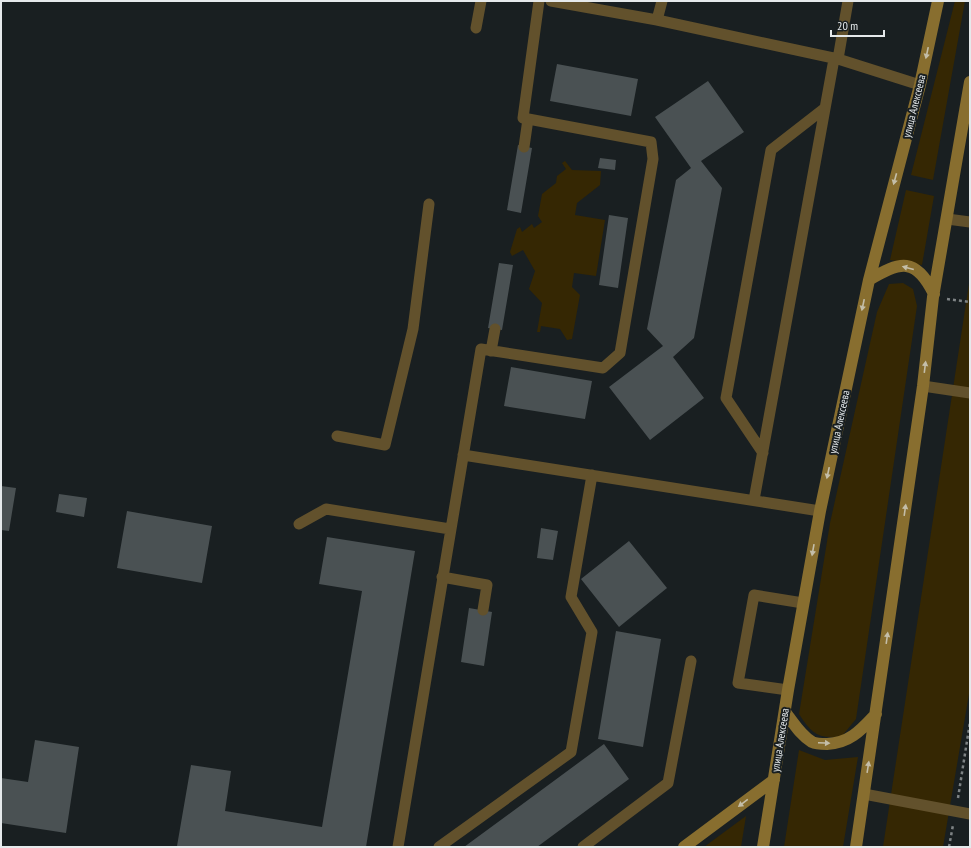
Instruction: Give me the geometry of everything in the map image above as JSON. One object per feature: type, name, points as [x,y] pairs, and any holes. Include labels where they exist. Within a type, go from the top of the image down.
[{"type":"street","name":"улица Алексеева","points":[[763,847],[788,690],[820,511],[869,280],[920,85],[938,1]]},
{"type":"street","points":[[856,847],[923,386],[934,296],[970,82]]},
{"type":"street","points":[[869,280],[886,270],[897,266],[912,267],[926,278],[934,296]]},
{"type":"street","points":[[785,712],[802,734],[813,743],[825,744],[841,743],[858,732],[876,714]]},
{"type":"street","points":[[684,847],[774,780]]},
{"type":"lane","points":[[476,28],[481,1]]},
{"type":"lane","points":[[398,847],[481,349],[603,368],[620,353],[653,159],[651,142],[523,118],[539,1]]},
{"type":"lane","points":[[551,1],[657,20],[836,59],[920,85]]},
{"type":"lane","points":[[657,20],[662,1]]},
{"type":"lane","points":[[754,500],[825,108],[848,1]]},
{"type":"lane","points":[[763,453],[726,398],[727,390],[771,150],[825,108]]},
{"type":"lane","points":[[524,147],[528,119]]},
{"type":"lane","points":[[337,436],[385,445],[413,329],[430,204]]},
{"type":"lane","points":[[947,219],[970,222]]},
{"type":"lane","points":[[491,351],[495,329]]},
{"type":"lane","points":[[923,386],[970,393]]},
{"type":"lane","points":[[463,455],[820,511]]},
{"type":"lane","points":[[439,847],[571,752],[592,632],[571,597],[592,475]]},
{"type":"lane","points":[[299,524],[326,508],[450,529]]},
{"type":"lane","points":[[442,577],[487,585],[483,610]]},
{"type":"lane","points":[[788,690],[738,683],[754,595],[803,603]]},
{"type":"lane","points":[[583,847],[668,783],[691,661]]},
{"type":"lane","points":[[864,794],[970,814]]},
{"type":"path","points":[[934,296],[970,302]]},
{"type":"path","points":[[949,847],[970,722]]},
{"type":"shaded area","points":[[955,1],[965,1],[933,180],[911,175]]},
{"type":"shaded area","points":[[565,161],[572,170],[601,171],[600,185],[577,203],[575,215],[605,220],[596,276],[574,273],[572,287],[580,295],[572,339],[567,340],[560,329],[541,326],[540,332],[537,332],[542,303],[529,289],[535,271],[523,250],[512,256],[510,252],[517,229],[520,227],[522,232],[532,224],[534,228],[542,222],[538,216],[542,194],[556,183],[557,176],[566,169],[562,163]]},
{"type":"shaded area","points":[[906,190],[934,196],[922,265],[890,260]]},
{"type":"shaded area","points":[[970,277],[970,688],[943,847],[883,847]]},
{"type":"shaded area","points":[[903,283],[913,289],[917,306],[856,719],[842,736],[821,736],[816,734],[808,726],[799,714],[830,523],[877,312],[889,284]]},
{"type":"shaded area","points":[[799,750],[825,760],[858,757],[843,847],[784,847]]},
{"type":"shaded area","points":[[746,816],[741,847],[704,847]]},
{"type":"building","points":[[557,64],[638,79],[631,116],[550,101]]},
{"type":"building","points":[[708,81],[744,132],[701,161],[722,188],[694,338],[673,357],[704,398],[650,440],[609,387],[663,346],[647,329],[676,180],[691,168],[655,117]]},
{"type":"building","points":[[518,145],[532,148],[521,213],[507,210]]},
{"type":"building","points":[[600,158],[616,160],[615,170],[598,168]]},
{"type":"building","points":[[609,215],[628,218],[618,288],[599,285]]},
{"type":"building","points":[[499,263],[513,265],[502,330],[488,328]]},
{"type":"building","points":[[511,367],[592,381],[585,419],[504,406]]},
{"type":"building","points":[[1,486],[16,488],[9,531],[1,530]]},
{"type":"building","points":[[59,494],[87,498],[84,517],[56,512]]},
{"type":"building","points":[[127,511],[212,526],[202,583],[117,568]]},
{"type":"building","points":[[541,528],[558,531],[553,560],[537,558]]},
{"type":"building","points":[[327,537],[415,551],[366,847],[177,846],[191,765],[231,771],[225,811],[322,827],[362,591],[319,584]]},
{"type":"building","points":[[629,541],[667,588],[619,627],[581,579]]},
{"type":"building","points":[[469,608],[492,612],[484,666],[461,662]]},
{"type":"building","points":[[616,631],[661,639],[643,747],[598,739]]},
{"type":"building","points":[[35,740],[79,747],[66,833],[1,823],[1,778],[28,782]]},
{"type":"building","points":[[604,744],[629,779],[537,847],[464,847]]}]
